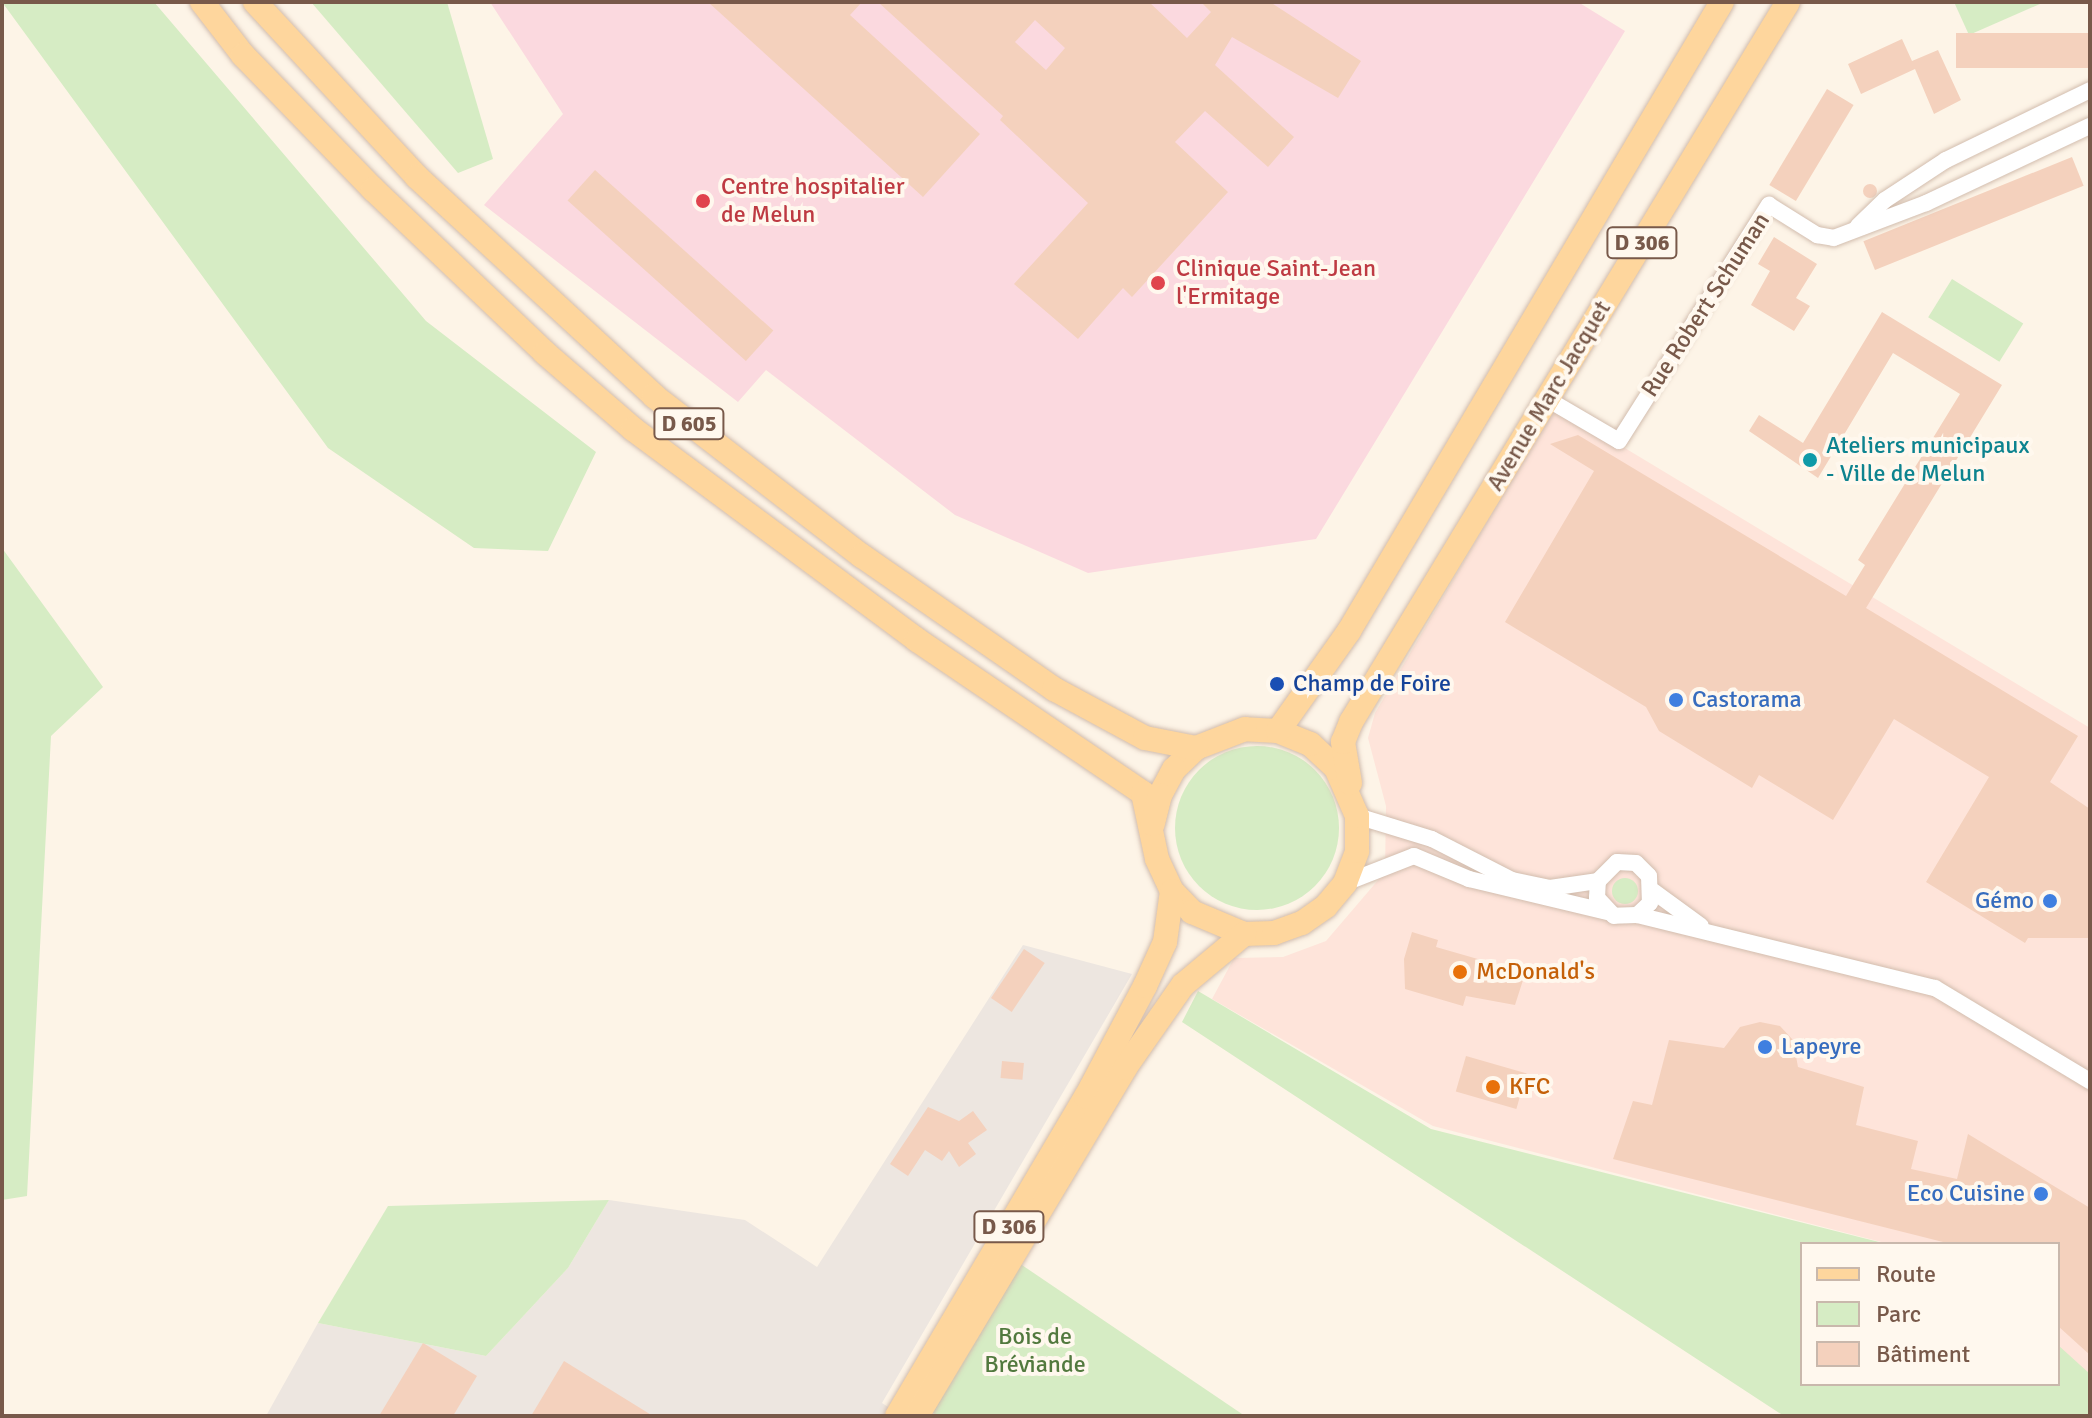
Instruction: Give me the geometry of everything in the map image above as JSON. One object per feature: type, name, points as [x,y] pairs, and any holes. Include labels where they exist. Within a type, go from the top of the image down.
[{"type":"main road","points":[[189,2],[228,35]]},
{"type":"main road","name":"D 605","points":[[202,2],[228,35],[455,270],[633,429],[917,640],[1113,768],[1143,793],[1153,824]]},
{"type":"main road","name":"D 605","points":[[255,2],[355,114],[483,242],[677,414],[851,548],[1054,689],[1145,738],[1196,748]]},
{"type":"main road","name":"D 306","points":[[1278,731],[1349,631],[1722,2]]},
{"type":"main road","name":"Avenue Marc Jacquet","points":[[1355,807],[1343,742],[1351,722],[1788,2]]},
{"type":"main road","points":[[1245,729],[1278,731],[1310,744],[1328,760],[1355,807],[1357,851],[1345,883],[1326,906],[1302,923],[1274,933],[1244,934],[1204,919],[1172,891],[1157,859],[1153,824],[1167,782],[1196,748],[1245,729]]},
{"type":"main road","name":"D 306","points":[[917,1416],[1128,1043],[1165,942],[1172,891]]},
{"type":"main road","name":"D 306","points":[[897,1416],[1128,1043],[1183,985],[1244,934]]},
{"type":"street","points":[[1852,232],[1885,200],[1946,160],[2090,90]]},
{"type":"street","name":"Rue Robert Schuman","points":[[1547,399],[1619,441],[1769,205],[1817,235],[1834,238],[2090,126]]},
{"type":"street","points":[[1355,807],[1432,839],[1512,880],[1550,888],[1598,881]]},
{"type":"street","points":[[1345,883],[1414,856],[1469,879],[1622,918],[1637,915],[1935,988],[2090,1081]]},
{"type":"street","points":[[1608,912],[1597,898],[1598,881],[1609,866],[1627,861],[1643,868],[1653,891],[1689,919],[1729,938]]},
{"type":"street","points":[[1637,915],[1650,903],[1653,891]]},
{"type":"shaded area","name":"Clinique Saint-Jean l'Ermitage","points":[[490,2],[1578,2],[1625,31],[1316,539],[1088,573],[955,515],[766,370],[738,402],[484,205],[563,114]]},
{"type":"shaded area","points":[[1555,406],[2090,728],[2090,1375],[2060,1348],[2060,1242],[1881,1242],[1433,1126],[1212,999],[1234,958],[1283,957],[1326,941],[1385,872],[1386,806],[1368,738],[1375,713]]},
{"type":"shaded area","points":[[1023,945],[1132,974],[882,1403],[902,1416],[266,1416],[318,1323],[486,1356],[568,1268],[609,1200],[745,1220],[817,1267]]},
{"type":"green space","points":[[2,2],[154,2],[426,321],[596,452],[548,551],[474,548],[328,448]]},
{"type":"green space","points":[[311,2],[447,2],[493,159],[458,173]]},
{"type":"green space","points":[[1954,2],[2039,2],[2040,4],[1969,35]]},
{"type":"green space","points":[[1952,279],[2023,324],[1999,362],[1928,317]]},
{"type":"green space","points":[[2,548],[103,687],[51,736],[27,1196],[2,1200]]},
{"type":"green space","points":[[1257,746],[1288,753],[1315,770],[1332,797],[1339,828],[1332,859],[1315,886],[1288,903],[1257,910],[1226,903],[1199,886],[1182,859],[1175,828],[1182,797],[1199,770],[1226,753]]},
{"type":"green space","points":[[1625,878],[1634,882],[1638,891],[1634,900],[1625,904],[1616,900],[1612,891],[1616,882]]},
{"type":"green space","points":[[1198,991],[1431,1129],[1879,1242],[1800,1242],[1800,1386],[2060,1386],[2060,1347],[2090,1374],[2090,1416],[1784,1416],[1182,1022]]},
{"type":"green space","points":[[609,1200],[568,1268],[486,1356],[318,1323],[388,1206]]},
{"type":"green space","name":"Bois de Bréviande","points":[[1013,1259],[1245,1416],[938,1416],[930,1411]]},
{"type":"building","points":[[708,2],[862,2],[850,15],[980,134],[923,197]]},
{"type":"building","points":[[878,2],[1149,2],[1187,38],[1211,12],[1201,2],[1270,2],[1361,61],[1338,98],[1232,37],[1215,65],[1294,137],[1268,167],[1205,111],[1175,142],[1228,192],[1132,297],[1123,288],[1078,339],[1014,284],[1088,203],[1000,120],[1003,116]],"holes":[[[1035,20],[1065,48],[1046,70],[1015,42]]]},
{"type":"building","points":[[1956,33],[2090,33],[2090,68],[1956,68]]},
{"type":"building","points":[[1902,39],[1912,61],[1938,50],[1961,100],[1934,114],[1915,69],[1861,94],[1848,64]]},
{"type":"building","points":[[1827,89],[1854,105],[1796,201],[1769,185]]},
{"type":"building","points":[[2072,157],[2084,186],[1875,270],[1863,241]]},
{"type":"building","points":[[595,170],[773,331],[746,361],[568,200]]},
{"type":"building","points":[[1870,184],[1877,191],[1870,198],[1863,191]]},
{"type":"building","points":[[1774,237],[1817,264],[1796,298],[1810,306],[1794,331],[1751,305],[1770,271],[1758,264]]},
{"type":"building","points":[[1882,312],[2002,385],[1866,608],[2078,736],[2050,782],[2090,809],[2090,938],[2028,938],[2025,943],[1926,882],[1989,777],[1894,719],[1833,820],[1759,775],[1752,788],[1659,731],[1646,707],[1505,622],[1594,471],[1550,444],[1578,435],[1846,596],[1865,565],[1858,560],[1960,394],[1893,353],[1818,478],[1749,431],[1759,415],[1803,443]]},
{"type":"building","name":"McDonald's","points":[[1412,932],[1438,940],[1436,947],[1516,970],[1514,974],[1524,977],[1515,1005],[1466,996],[1463,1006],[1405,989],[1404,959]]},
{"type":"building","points":[[1024,949],[1045,963],[1012,1012],[991,998]]},
{"type":"building","points":[[1760,1022],[1780,1026],[1793,1040],[1798,1067],[1864,1087],[1856,1125],[1918,1141],[1911,1169],[1957,1179],[1968,1134],[2090,1208],[2090,1355],[2060,1328],[2060,1242],[1943,1242],[1613,1159],[1633,1101],[1652,1105],[1669,1040],[1724,1048],[1740,1027]]},
{"type":"building","name":"KFC","points":[[1466,1056],[1527,1073],[1516,1109],[1456,1092]]},
{"type":"building","points":[[1002,1061],[1024,1063],[1022,1080],[1001,1078]]},
{"type":"building","points":[[928,1107],[959,1121],[973,1111],[987,1130],[968,1143],[976,1154],[959,1167],[949,1151],[942,1161],[925,1150],[908,1176],[890,1164]]},
{"type":"building","points":[[423,1343],[477,1376],[453,1416],[379,1416]]},
{"type":"building","points":[[564,1361],[653,1416],[531,1416]]},
{"type":"place","name":"Centre hospitalier de Melun","points":[[703,201]]},
{"type":"place","name":"Clinique Saint-Jean l'Ermitage","points":[[1158,283]]},
{"type":"place","name":"Ateliers municipaux - Ville de Melun","points":[[1810,460]]},
{"type":"place","name":"Champ de Foire","points":[[1277,684]]},
{"type":"place","name":"Castorama","points":[[1676,700]]},
{"type":"place","name":"Gémo","points":[[2050,901]]},
{"type":"place","name":"McDonald's","points":[[1460,972]]},
{"type":"place","name":"Lapeyre","points":[[1765,1047]]},
{"type":"place","name":"KFC","points":[[1493,1087]]},
{"type":"place","name":"Eco Cuisine","points":[[2041,1194]]}]
